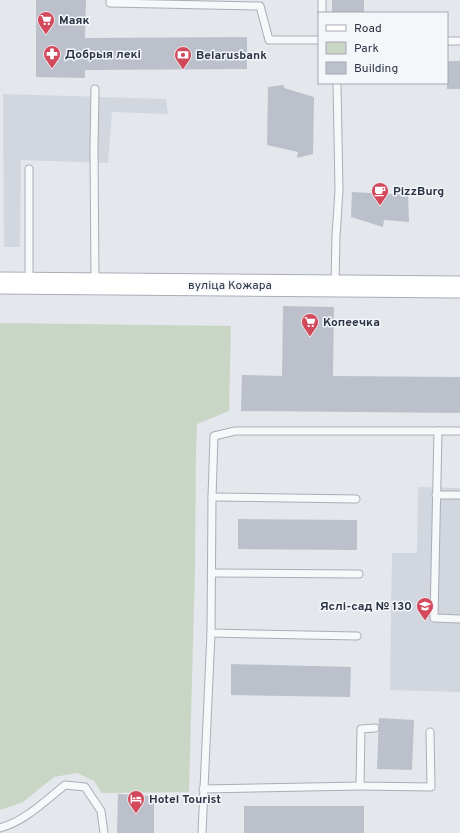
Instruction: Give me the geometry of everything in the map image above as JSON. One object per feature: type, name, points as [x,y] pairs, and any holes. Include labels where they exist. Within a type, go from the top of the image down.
[{"type":"main road","name":"вуліца Кожара","points":[[0,283],[460,287]]},
{"type":"lane","points":[[110,0],[110,3],[260,3],[269,40],[318,40]]},
{"type":"lane","points":[[322,0],[322,12]]},
{"type":"lane","points":[[448,41],[460,41]]},
{"type":"lane","points":[[335,286],[339,190],[337,84]]},
{"type":"lane","points":[[95,89],[95,284]]},
{"type":"lane","points":[[29,169],[29,284]]},
{"type":"lane","points":[[202,833],[211,633],[214,436],[235,431],[460,432]]},
{"type":"lane","points":[[438,431],[434,618],[460,619]]},
{"type":"lane","points":[[436,495],[460,495]]},
{"type":"lane","points":[[212,497],[356,499]]},
{"type":"lane","points":[[212,573],[359,574]]},
{"type":"lane","points":[[211,633],[357,636]]},
{"type":"lane","points":[[360,786],[361,730],[375,728]]},
{"type":"lane","points":[[203,789],[360,786],[430,787],[430,732]]},
{"type":"lane","points":[[0,828],[6,827],[26,816],[65,785],[85,787],[102,811],[104,833]]},
{"type":"shaded area","points":[[3,94],[166,99],[168,114],[112,112],[108,163],[21,160],[20,247],[4,247]]},
{"type":"shaded area","name":"Яслі-сад № 130","points":[[418,487],[460,488],[460,692],[390,690],[392,553],[417,553]]},
{"type":"green space","points":[[0,323],[231,326],[229,411],[197,424],[189,792],[102,793],[94,781],[77,773],[54,777],[23,802],[0,810]]},
{"type":"building","points":[[36,0],[86,0],[85,38],[247,37],[247,69],[85,70],[85,78],[36,77]]},
{"type":"building","points":[[332,0],[364,0],[364,12],[332,12]]},
{"type":"building","points":[[448,61],[460,61],[460,89],[447,89]]},
{"type":"building","points":[[284,85],[284,88],[314,97],[313,154],[297,158],[298,152],[267,145],[268,87]]},
{"type":"building","name":"PizzBurg","points":[[352,192],[408,195],[409,222],[384,220],[383,227],[351,217]]},
{"type":"building","points":[[283,306],[334,307],[333,376],[460,377],[460,413],[241,411],[242,375],[282,376]]},
{"type":"building","points":[[238,519],[357,520],[357,550],[238,549]]},
{"type":"building","points":[[231,664],[351,667],[350,697],[231,695]]},
{"type":"building","points":[[379,718],[414,720],[412,770],[377,769]]},
{"type":"building","name":"Hotel Tourist","points":[[118,794],[154,796],[154,833],[117,833]]},
{"type":"building","points":[[244,806],[364,806],[364,833],[244,833]]},
{"type":"place","name":"Маяк","points":[[46,35]]},
{"type":"place","name":"Добрыя лекі","points":[[52,69]]},
{"type":"place","name":"Belarusbank","points":[[183,70]]},
{"type":"place","name":"PizzBurg","points":[[380,206]]},
{"type":"place","name":"Копеечка","points":[[310,337]]},
{"type":"place","name":"Яслі-сад № 130","points":[[425,621]]},
{"type":"place","name":"Hotel Tourist","points":[[136,814]]}]
